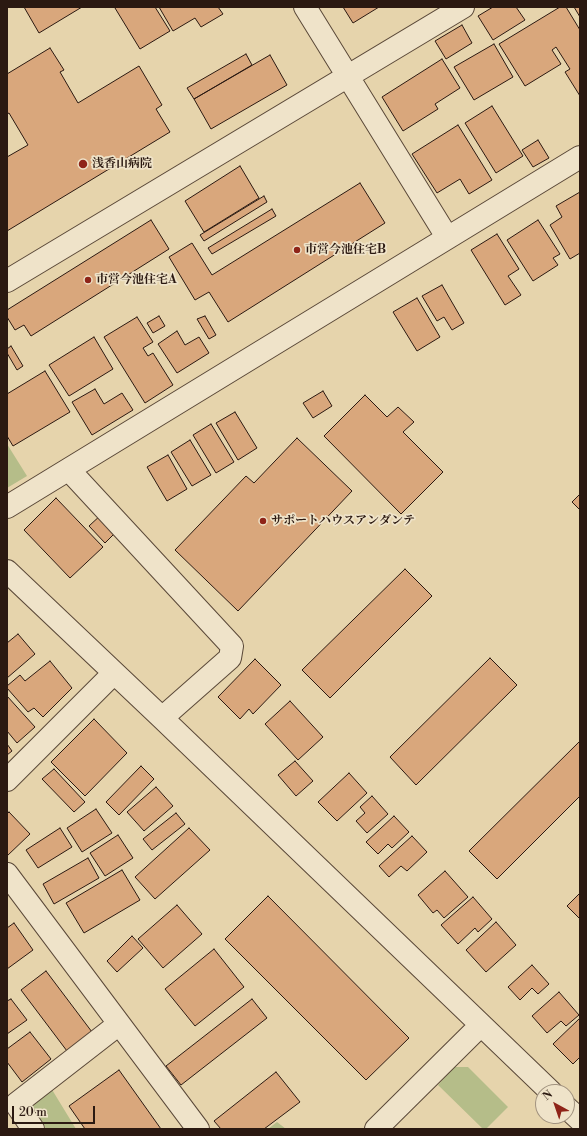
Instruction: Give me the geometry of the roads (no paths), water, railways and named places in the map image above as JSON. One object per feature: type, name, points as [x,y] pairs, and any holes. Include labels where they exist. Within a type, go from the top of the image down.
[{"type":"street","points":[[305,7],[447,237]]},
{"type":"street","points":[[7,281],[463,7]]},
{"type":"street","points":[[7,507],[580,157]]},
{"type":"street","points":[[69,470],[232,646],[230,658],[162,718]]},
{"type":"street","points":[[7,571],[543,1084]]},
{"type":"street","points":[[7,780],[114,672]]},
{"type":"street","points":[[7,874],[198,1129]]},
{"type":"street","points":[[33,1129],[16,1104],[119,1024]]},
{"type":"street","points":[[376,1129],[481,1025]]},
{"type":"place","name":"浅香山病院","points":[[83,164]]},
{"type":"place","name":"市営今池住宅B","points":[[297,250]]},
{"type":"place","name":"市営今池住宅A","points":[[88,280]]},
{"type":"place","name":"サポートハウスアンダンテ","points":[[263,521]]}]
